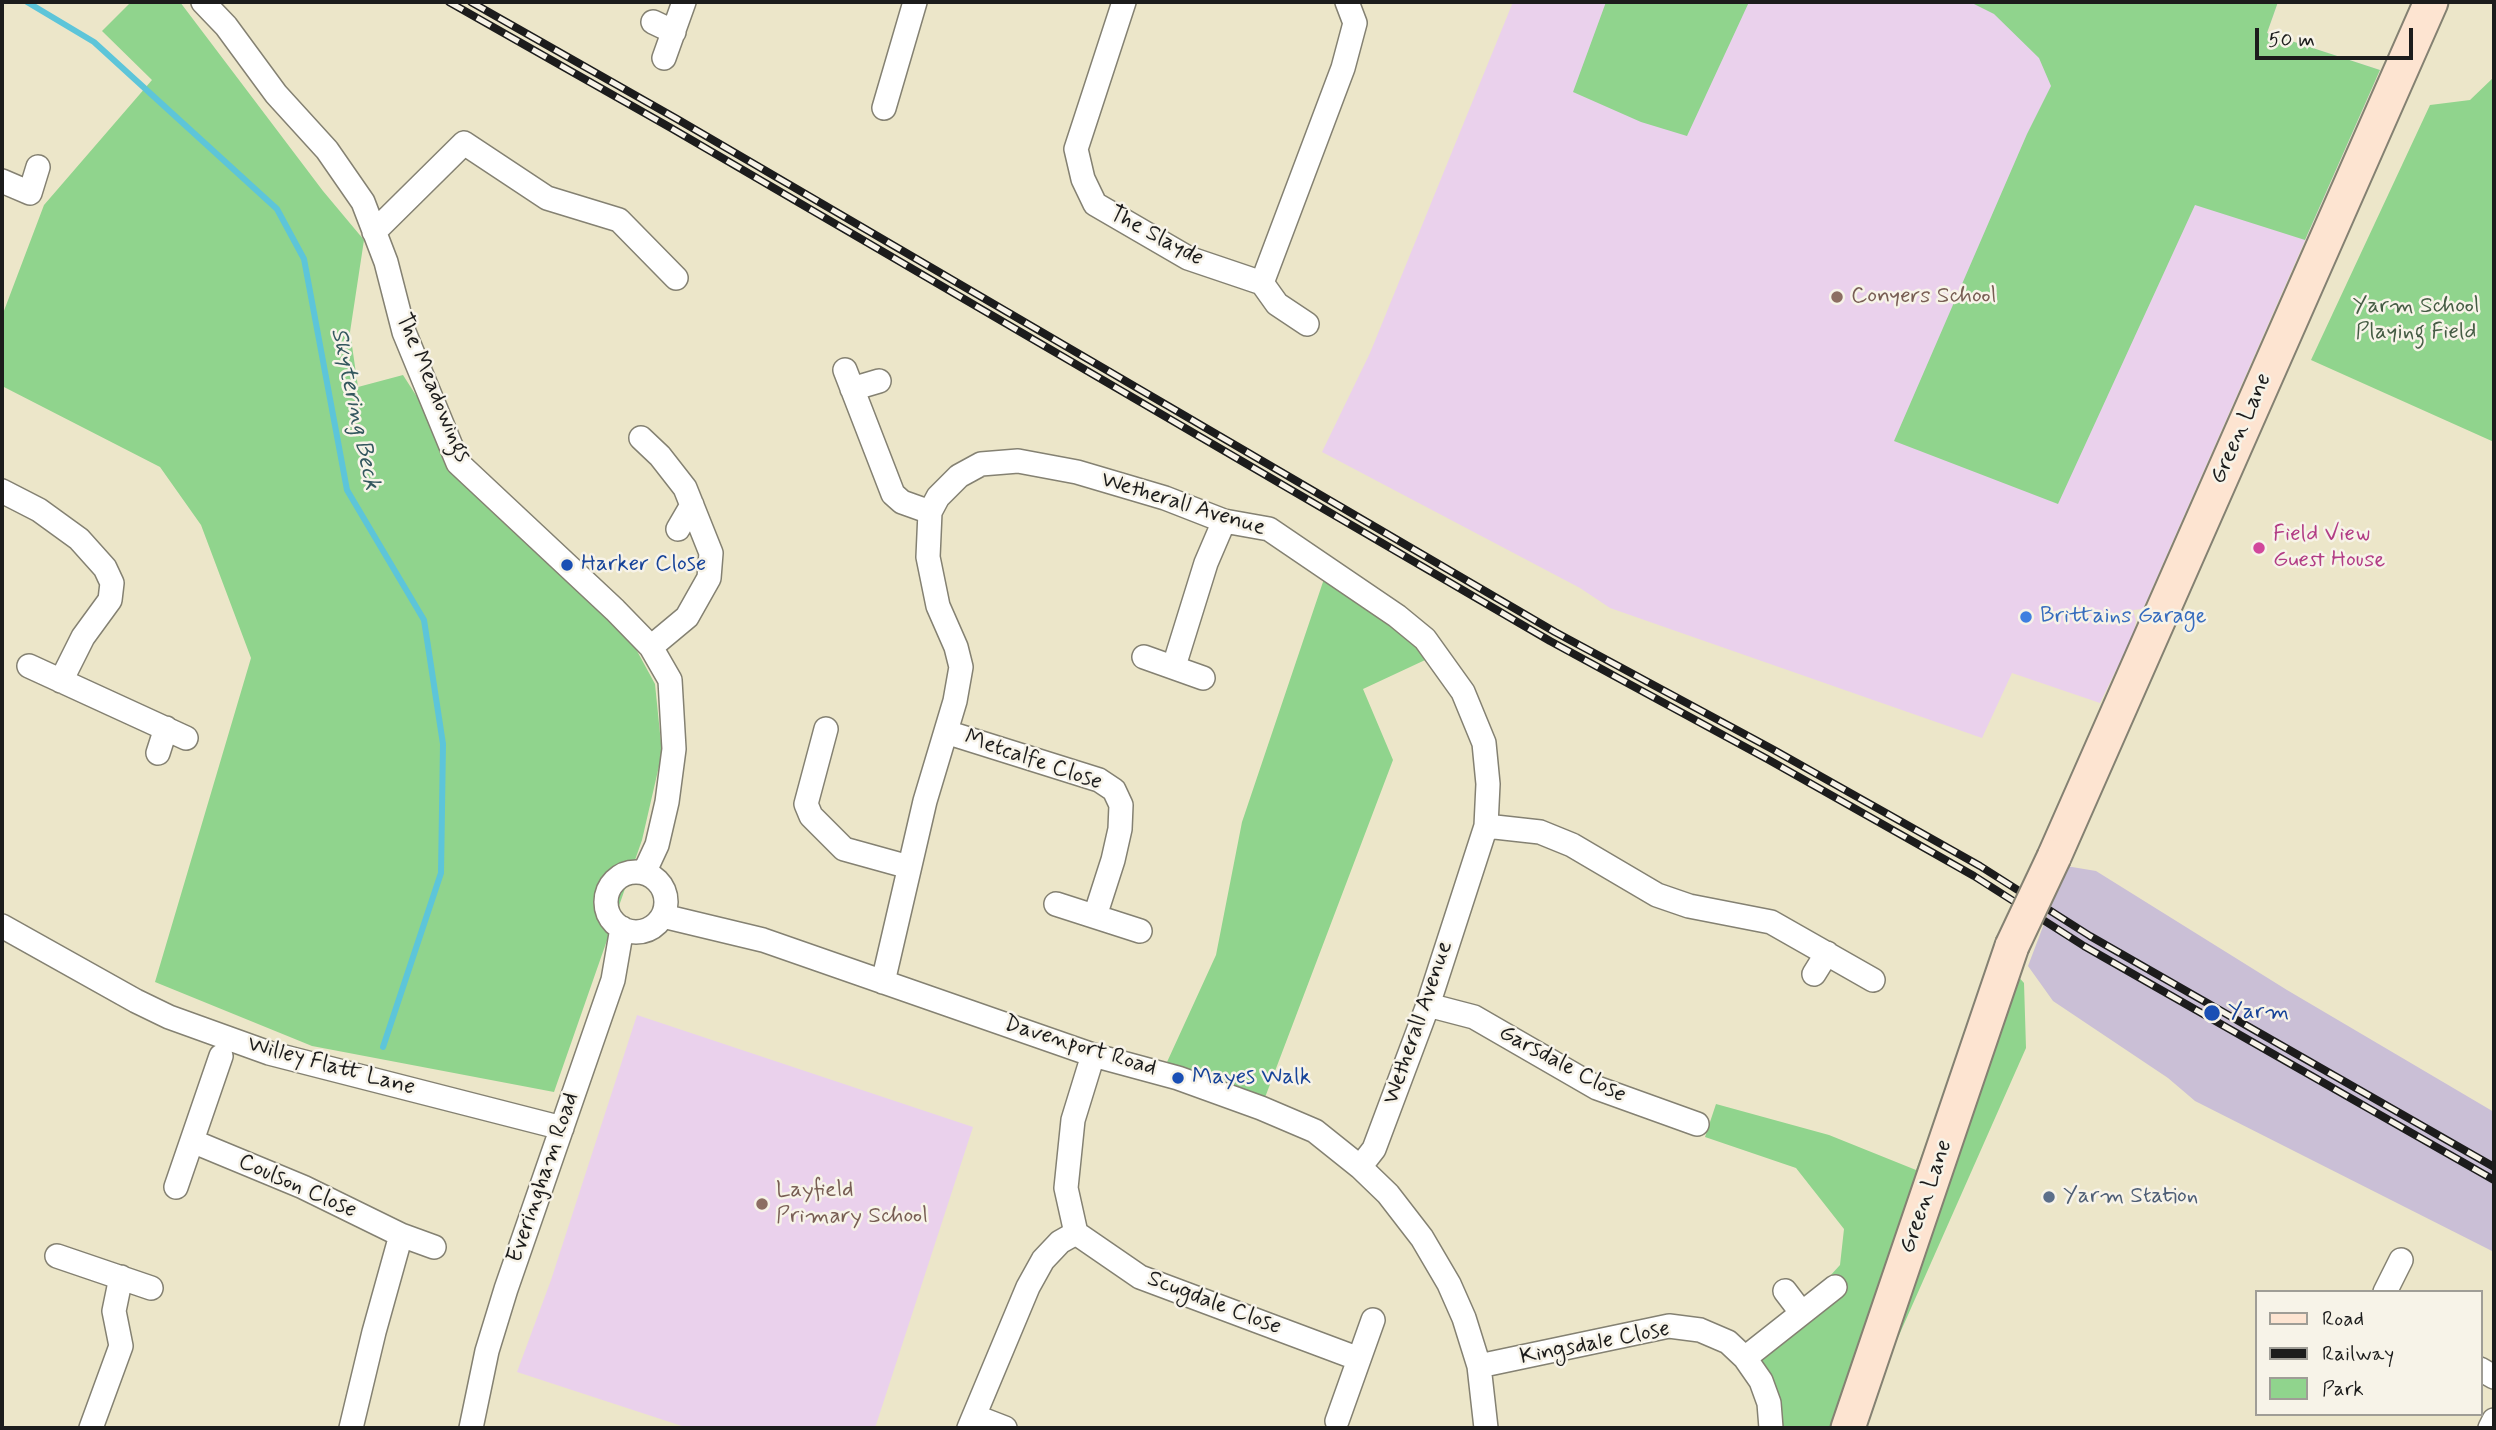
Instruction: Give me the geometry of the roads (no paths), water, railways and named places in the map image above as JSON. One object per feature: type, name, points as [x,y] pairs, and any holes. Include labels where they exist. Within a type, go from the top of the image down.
[{"type":"main road","name":"Green Lane","points":[[1848,1428],[2008,955],[2054,857],[2431,2]]},
{"type":"street","name":"The Meadowings","points":[[203,2],[226,26],[275,94],[327,150],[363,202],[386,262],[404,332],[458,463],[615,610],[651,647],[670,680],[674,749],[667,802],[657,845],[645,873]]},
{"type":"street","points":[[664,58],[684,2]]},
{"type":"street","points":[[884,108],[915,2]]},
{"type":"street","name":"The Slayde","points":[[1124,2],[1076,149],[1083,179],[1095,204],[1188,258],[1262,283]]},
{"type":"street","points":[[1307,324],[1277,304],[1262,283],[1343,68],[1356,23],[1347,2]]},
{"type":"street","points":[[653,22],[674,32]]},
{"type":"street","points":[[374,232],[464,143],[547,198],[620,220],[676,278]]},
{"type":"street","points":[[2,181],[30,193],[38,167]]},
{"type":"street","points":[[879,381],[848,380],[893,494],[902,502],[930,512],[928,557],[938,606],[956,647],[961,667],[955,701],[925,801],[883,982]]},
{"type":"street","points":[[641,438],[660,456],[685,488],[711,553],[709,578],[687,617],[651,647]]},
{"type":"street","name":"Wetherall Avenue","points":[[930,512],[938,497],[959,476],[982,464],[1018,461],[1077,472],[1165,498],[1224,521],[1269,530],[1397,616],[1425,639],[1463,692],[1484,743],[1488,784],[1486,826],[1428,1005],[1374,1149],[1360,1167]]},
{"type":"street","points":[[2,491],[39,510],[79,539],[105,568],[112,583],[110,600],[83,637],[61,681]]},
{"type":"street","points":[[678,529],[692,505]]},
{"type":"street","points":[[1174,666],[1206,563],[1224,521]]},
{"type":"street","points":[[1144,657],[1203,678]]},
{"type":"street","points":[[29,666],[176,733],[158,753]]},
{"type":"street","points":[[826,729],[806,804],[811,816],[845,849],[909,867]]},
{"type":"street","name":"Metcalfe Close","points":[[946,732],[1099,780],[1114,790],[1121,805],[1119,829],[1113,860],[1094,916]]},
{"type":"street","points":[[1486,826],[1540,832],[1572,845],[1657,895],[1689,906],[1771,922],[1873,980]]},
{"type":"street","points":[[627,873],[645,873],[657,879],[664,889],[666,900],[659,922],[645,931],[634,932],[613,921],[607,910],[607,895],[613,883],[621,876],[627,873]]},
{"type":"street","points":[[1056,904],[1140,930]]},
{"type":"street","name":"Davenport Road","points":[[663,916],[763,940],[1093,1055],[1178,1078],[1315,1130],[1388,1194],[1422,1238],[1449,1284],[1464,1318],[1479,1366],[1486,1428]]},
{"type":"street","name":"Willey Flatt Lane","points":[[2,926],[169,1017],[269,1052],[562,1128]]},
{"type":"street","name":"Everingham Road","points":[[471,1428],[481,1372],[613,980],[622,928]]},
{"type":"street","points":[[1814,974],[1827,953]]},
{"type":"street","name":"Garsdale Close","points":[[1428,1005],[1475,1017],[1597,1088],[1697,1124]]},
{"type":"street","points":[[1005,1428],[972,1422],[1028,1287],[1043,1260],[1060,1242],[1076,1233],[1066,1188],[1073,1120],[1093,1055]]},
{"type":"street","points":[[176,1187],[221,1056]]},
{"type":"street","name":"Coulson Close","points":[[192,1141],[303,1187],[401,1236],[434,1247]]},
{"type":"street","name":"Scugdale Close","points":[[1076,1233],[1140,1277],[1359,1359]]},
{"type":"street","points":[[351,1428],[401,1236]]},
{"type":"street","points":[[57,1256],[152,1288]]},
{"type":"street","points":[[2386,1290],[2401,1260]]},
{"type":"street","points":[[90,1428],[121,1346],[114,1311],[121,1277]]},
{"type":"street","points":[[1745,1358],[1835,1287]]},
{"type":"street","points":[[1785,1291],[1801,1312]]},
{"type":"street","points":[[1337,1421],[1373,1320]]},
{"type":"street","name":"Kingsdale Close","points":[[1479,1366],[1669,1326],[1700,1330],[1728,1342],[1745,1358],[1761,1381],[1769,1403],[1771,1428]]},
{"type":"street","points":[[2490,1428],[2494,1420]]},
{"type":"waterway","name":"Skytering Beck","points":[[27,2],[94,42],[277,209],[304,259],[347,490],[424,620],[443,744],[441,873],[383,1047]]},
{"type":"railway","points":[[449,2],[671,128],[1550,641],[1974,876],[2084,946],[2494,1180]]},
{"type":"railway","points":[[471,2],[677,119],[1555,632],[1774,750],[1980,866],[2090,936],[2494,1167]]},
{"type":"place","name":"Conyers School","points":[[1837,297]]},
{"type":"place","name":"Field View Guest House","points":[[2259,548]]},
{"type":"place","name":"Harker Close","points":[[567,565]]},
{"type":"place","name":"Brittains Garage","points":[[2026,617]]},
{"type":"place","name":"Yarm","points":[[2212,1013]]},
{"type":"place","name":"Mayes Walk","points":[[1178,1078]]},
{"type":"place","name":"Yarm Station","points":[[2049,1197]]},
{"type":"place","name":"Layfield Primary School","points":[[762,1204]]},
{"type":"park label","name":"Yarm School Playing Field","points":[[2416,320]]}]
